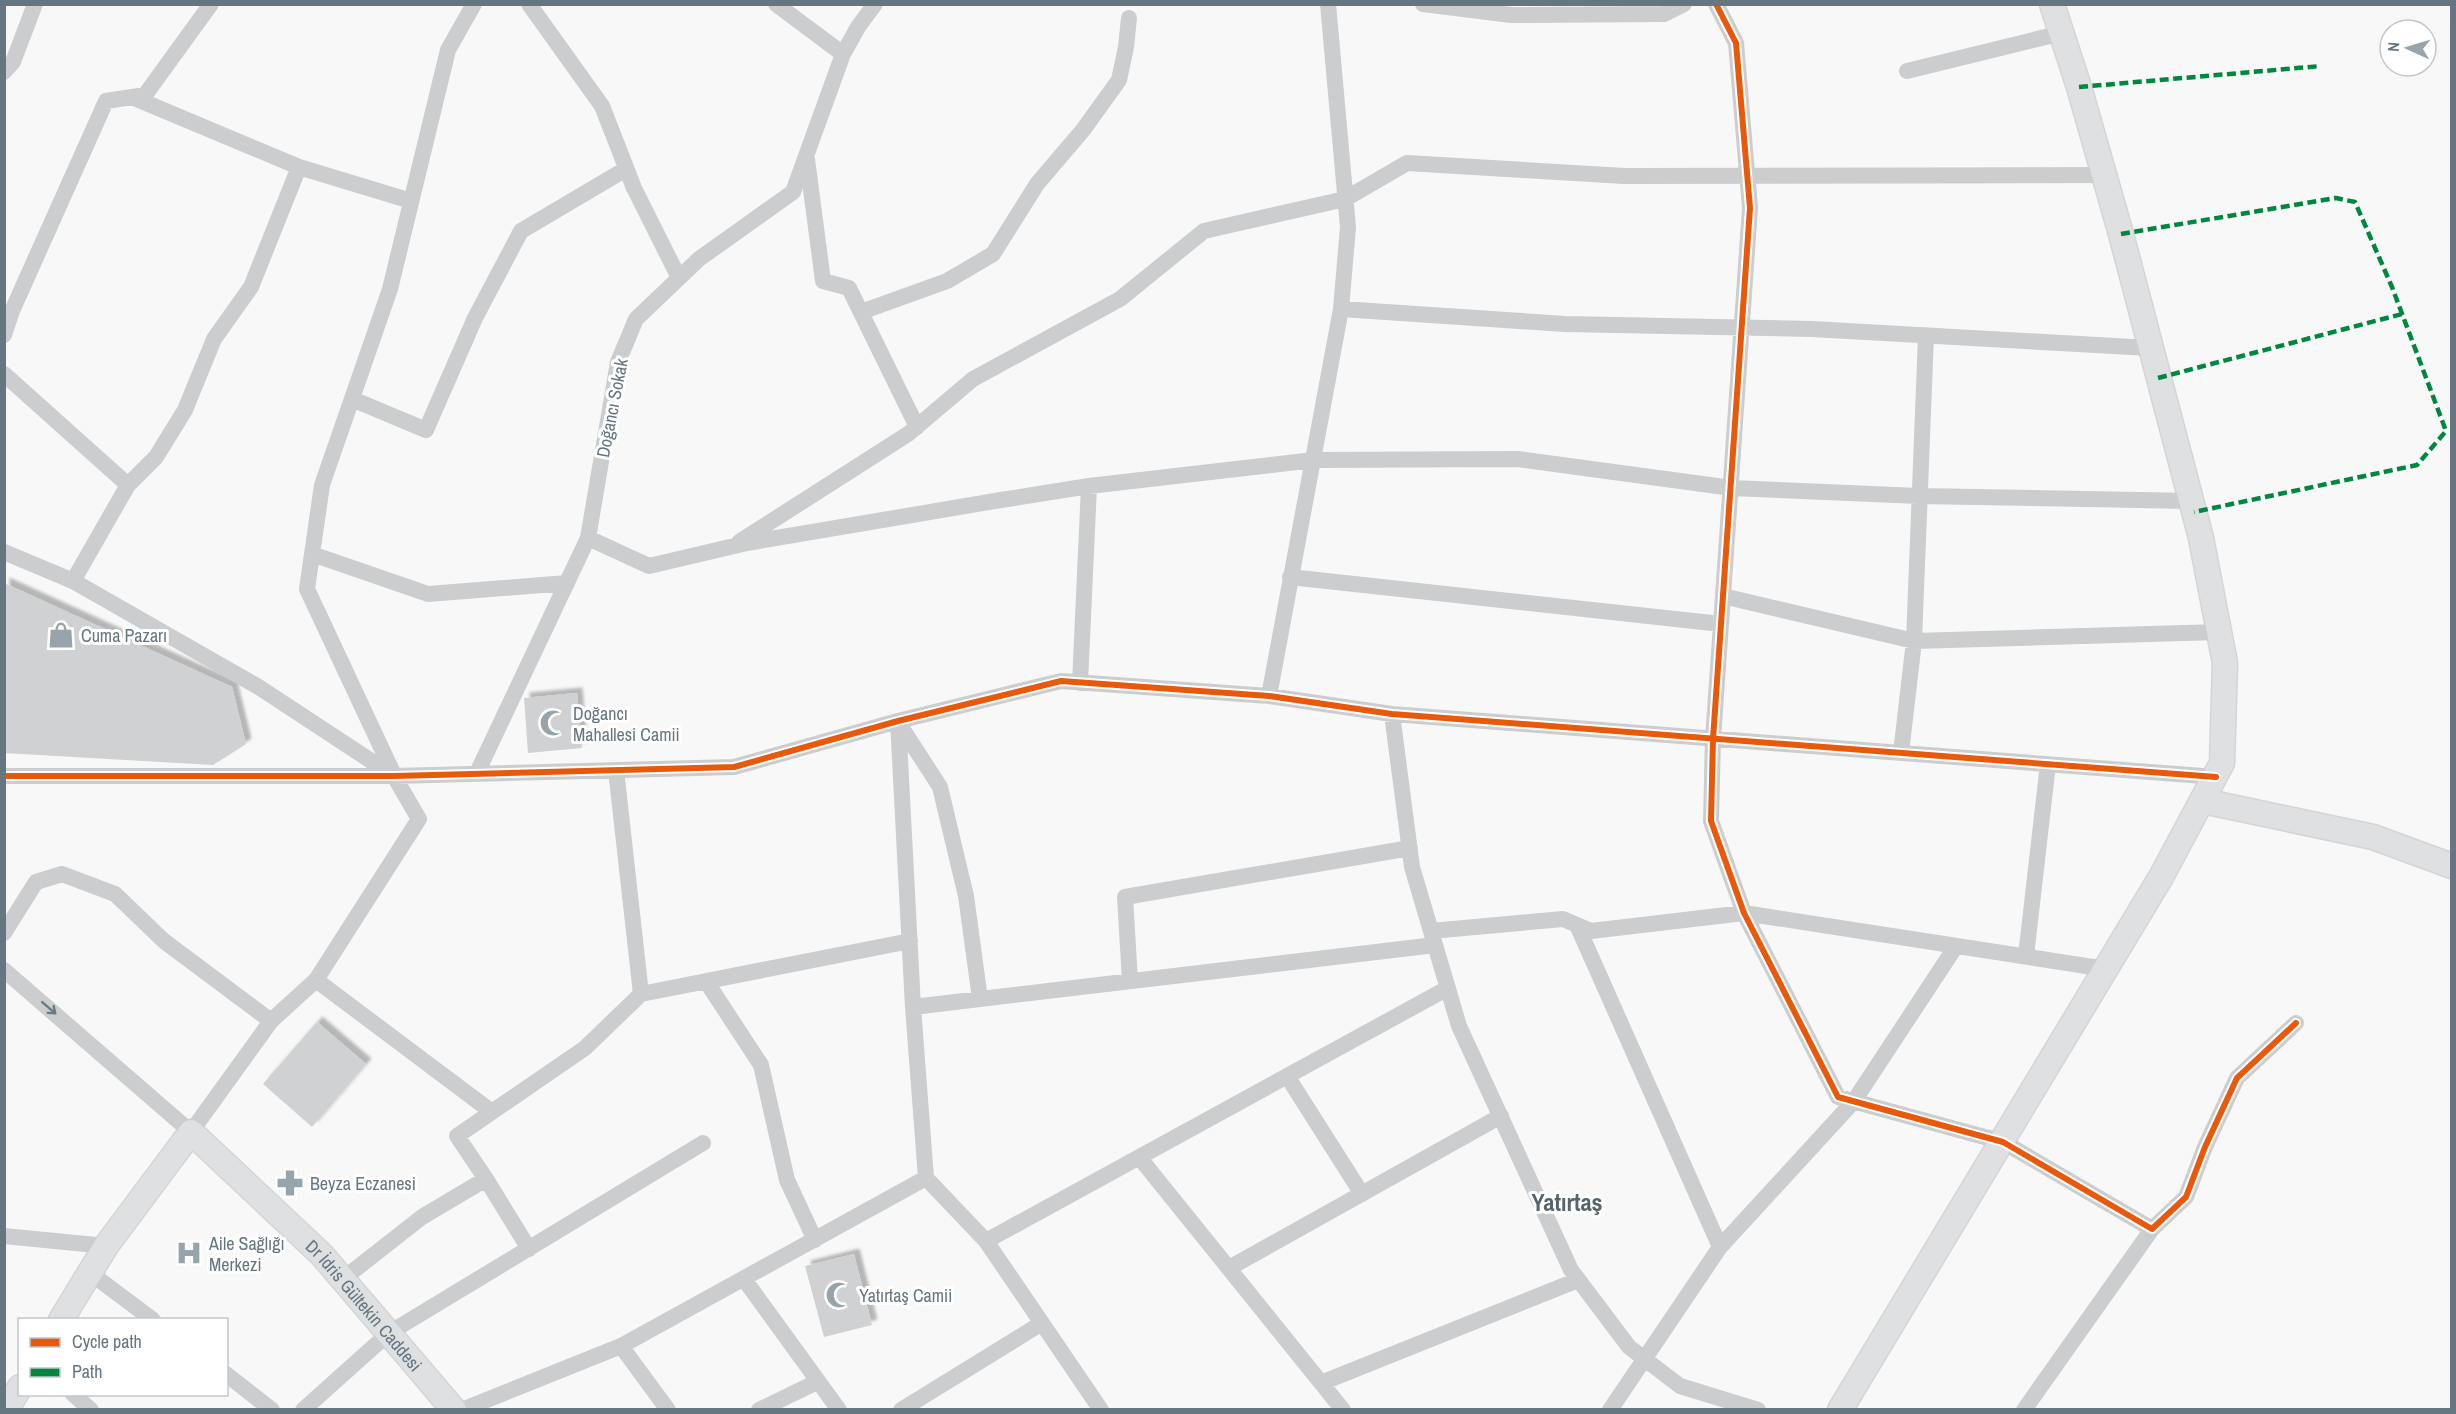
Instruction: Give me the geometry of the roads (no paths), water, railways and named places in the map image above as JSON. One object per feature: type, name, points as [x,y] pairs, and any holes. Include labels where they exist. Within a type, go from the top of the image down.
[{"type":"street","points":[[4,72],[13,62],[35,4]]},
{"type":"street","points":[[4,335],[12,311],[106,101],[145,95],[211,4]]},
{"type":"street","points":[[62,1318],[106,1246],[271,1021],[316,981],[419,819],[394,776],[307,589],[322,485],[390,289],[448,50],[474,4]]},
{"type":"street","points":[[529,4],[602,106],[627,169],[679,278]]},
{"type":"street","points":[[776,4],[843,54]]},
{"type":"street","name":"Doğancı Sokak","points":[[477,774],[588,538],[618,362],[636,319],[699,259],[793,192],[843,54],[858,27],[875,4]]},
{"type":"street","points":[[1269,696],[1341,309],[1348,227],[1328,4]]},
{"type":"street","points":[[1423,4],[1511,15],[1664,14],[1684,4]]},
{"type":"street","points":[[1716,4],[1736,43],[1750,208],[1713,739],[1711,821],[1744,913],[1838,1097],[2003,1142],[2152,1228]]},
{"type":"street","points":[[1840,1410],[2161,877],[2222,763],[2225,663],[2201,538],[2104,175],[2052,4]]},
{"type":"street","points":[[861,312],[947,280],[993,254],[1037,184],[1083,130],[1119,80],[1126,47],[1128,18]]},
{"type":"street","points":[[1907,71],[2061,33]]},
{"type":"street","points":[[132,97],[299,167],[411,201]]},
{"type":"street","points":[[807,155],[823,281],[849,288],[917,427]]},
{"type":"street","points":[[730,547],[917,427],[973,379],[1120,299],[1204,231],[1346,199],[1407,163],[1624,176],[2104,175]]},
{"type":"street","points":[[73,581],[128,486],[156,457],[185,410],[214,339],[251,286],[299,167]]},
{"type":"street","points":[[352,399],[426,430],[475,318],[521,231],[627,169]]},
{"type":"street","points":[[1341,309],[1565,324],[1742,328],[2150,348]]},
{"type":"street","points":[[1901,753],[1914,641],[1926,336]]},
{"type":"street","points":[[4,374],[128,486]]},
{"type":"street","points":[[588,538],[649,566],[730,547],[1089,486],[1314,460],[1518,459],[1731,488],[1919,496],[2191,501]]},
{"type":"street","points":[[1080,683],[1089,486]]},
{"type":"street","points":[[4,552],[73,581],[257,686],[394,776]]},
{"type":"street","points":[[312,554],[428,594],[567,583]]},
{"type":"street","points":[[1290,577],[1721,624]]},
{"type":"street","points":[[1723,596],[1914,641],[2219,632]]},
{"type":"street","points":[[4,776],[394,776],[734,767],[898,721],[1061,681],[1269,696],[1392,714],[2216,777]]},
{"type":"street","points":[[1392,714],[1412,867],[1459,1026],[1571,1270],[1629,1347],[1680,1386],[1758,1410]]},
{"type":"street","points":[[898,721],[913,1007],[926,1178],[986,1241],[1101,1410]]},
{"type":"street","points":[[898,721],[940,787],[966,896],[980,999]]},
{"type":"street","points":[[2026,956],[2048,764]]},
{"type":"street","points":[[616,770],[641,994]]},
{"type":"street","points":[[2203,801],[2373,837],[2451,866]]},
{"type":"street","points":[[1130,981],[1125,897],[1410,848]]},
{"type":"street","points":[[4,933],[36,882],[62,874],[115,894],[164,941],[271,1021]]},
{"type":"street","points":[[913,1007],[1130,981],[1563,920],[1591,931],[1744,913],[2106,969]]},
{"type":"street","points":[[1577,925],[1720,1246]]},
{"type":"street","points":[[529,1249],[457,1136],[585,1048],[641,994],[910,941]]},
{"type":"street","points":[[1610,1410],[1720,1246],[1854,1101],[1956,946]]},
{"type":"street","points":[[4,970],[191,1132]]},
{"type":"street","points":[[316,981],[492,1112]]},
{"type":"street","points":[[706,981],[761,1065],[787,1180],[815,1240]]},
{"type":"street","points":[[986,1241],[1448,988]]},
{"type":"street","points":[[2024,1410],[2152,1228],[2186,1197],[2205,1147],[2237,1078],[2296,1023]]},
{"type":"street","points":[[1287,1076],[1362,1194]]},
{"type":"street","points":[[1229,1268],[1501,1116]]},
{"type":"street","name":"Dr İdris Gültekin Caddesi","points":[[191,1132],[322,1254],[454,1410]]},
{"type":"street","points":[[303,1410],[389,1333],[703,1143]]},
{"type":"street","points":[[1139,1157],[1343,1410]]},
{"type":"street","points":[[462,1410],[621,1346],[926,1178]]},
{"type":"street","points":[[343,1279],[422,1217],[486,1179]]},
{"type":"street","points":[[4,1236],[106,1246]]},
{"type":"street","points":[[90,1272],[150,1318]]},
{"type":"street","points":[[744,1279],[839,1410]]},
{"type":"street","points":[[1321,1383],[1578,1280]]},
{"type":"street","points":[[901,1410],[1042,1323]]},
{"type":"street","points":[[621,1346],[668,1410]]},
{"type":"street","points":[[228,1376],[272,1410]]},
{"type":"street","points":[[759,1410],[817,1382]]},
{"type":"street","points":[[6,1410],[18,1390]]},
{"type":"street","points":[[75,1396],[91,1410]]},
{"type":"place","name":"Cuma Pazarı","points":[[61,635]]},
{"type":"place","name":"Doğancı Mahallesi Camii","points":[[553,723]]},
{"type":"place","name":"Beyza Eczanesi","points":[[290,1183]]},
{"type":"place","name":"Aile Sağlığı Merkezi","points":[[189,1253]]},
{"type":"place","name":"Yatırtaş Camii","points":[[839,1295]]},
{"type":"district","name":"Yatırtaş","points":[[1567,1202]]}]
